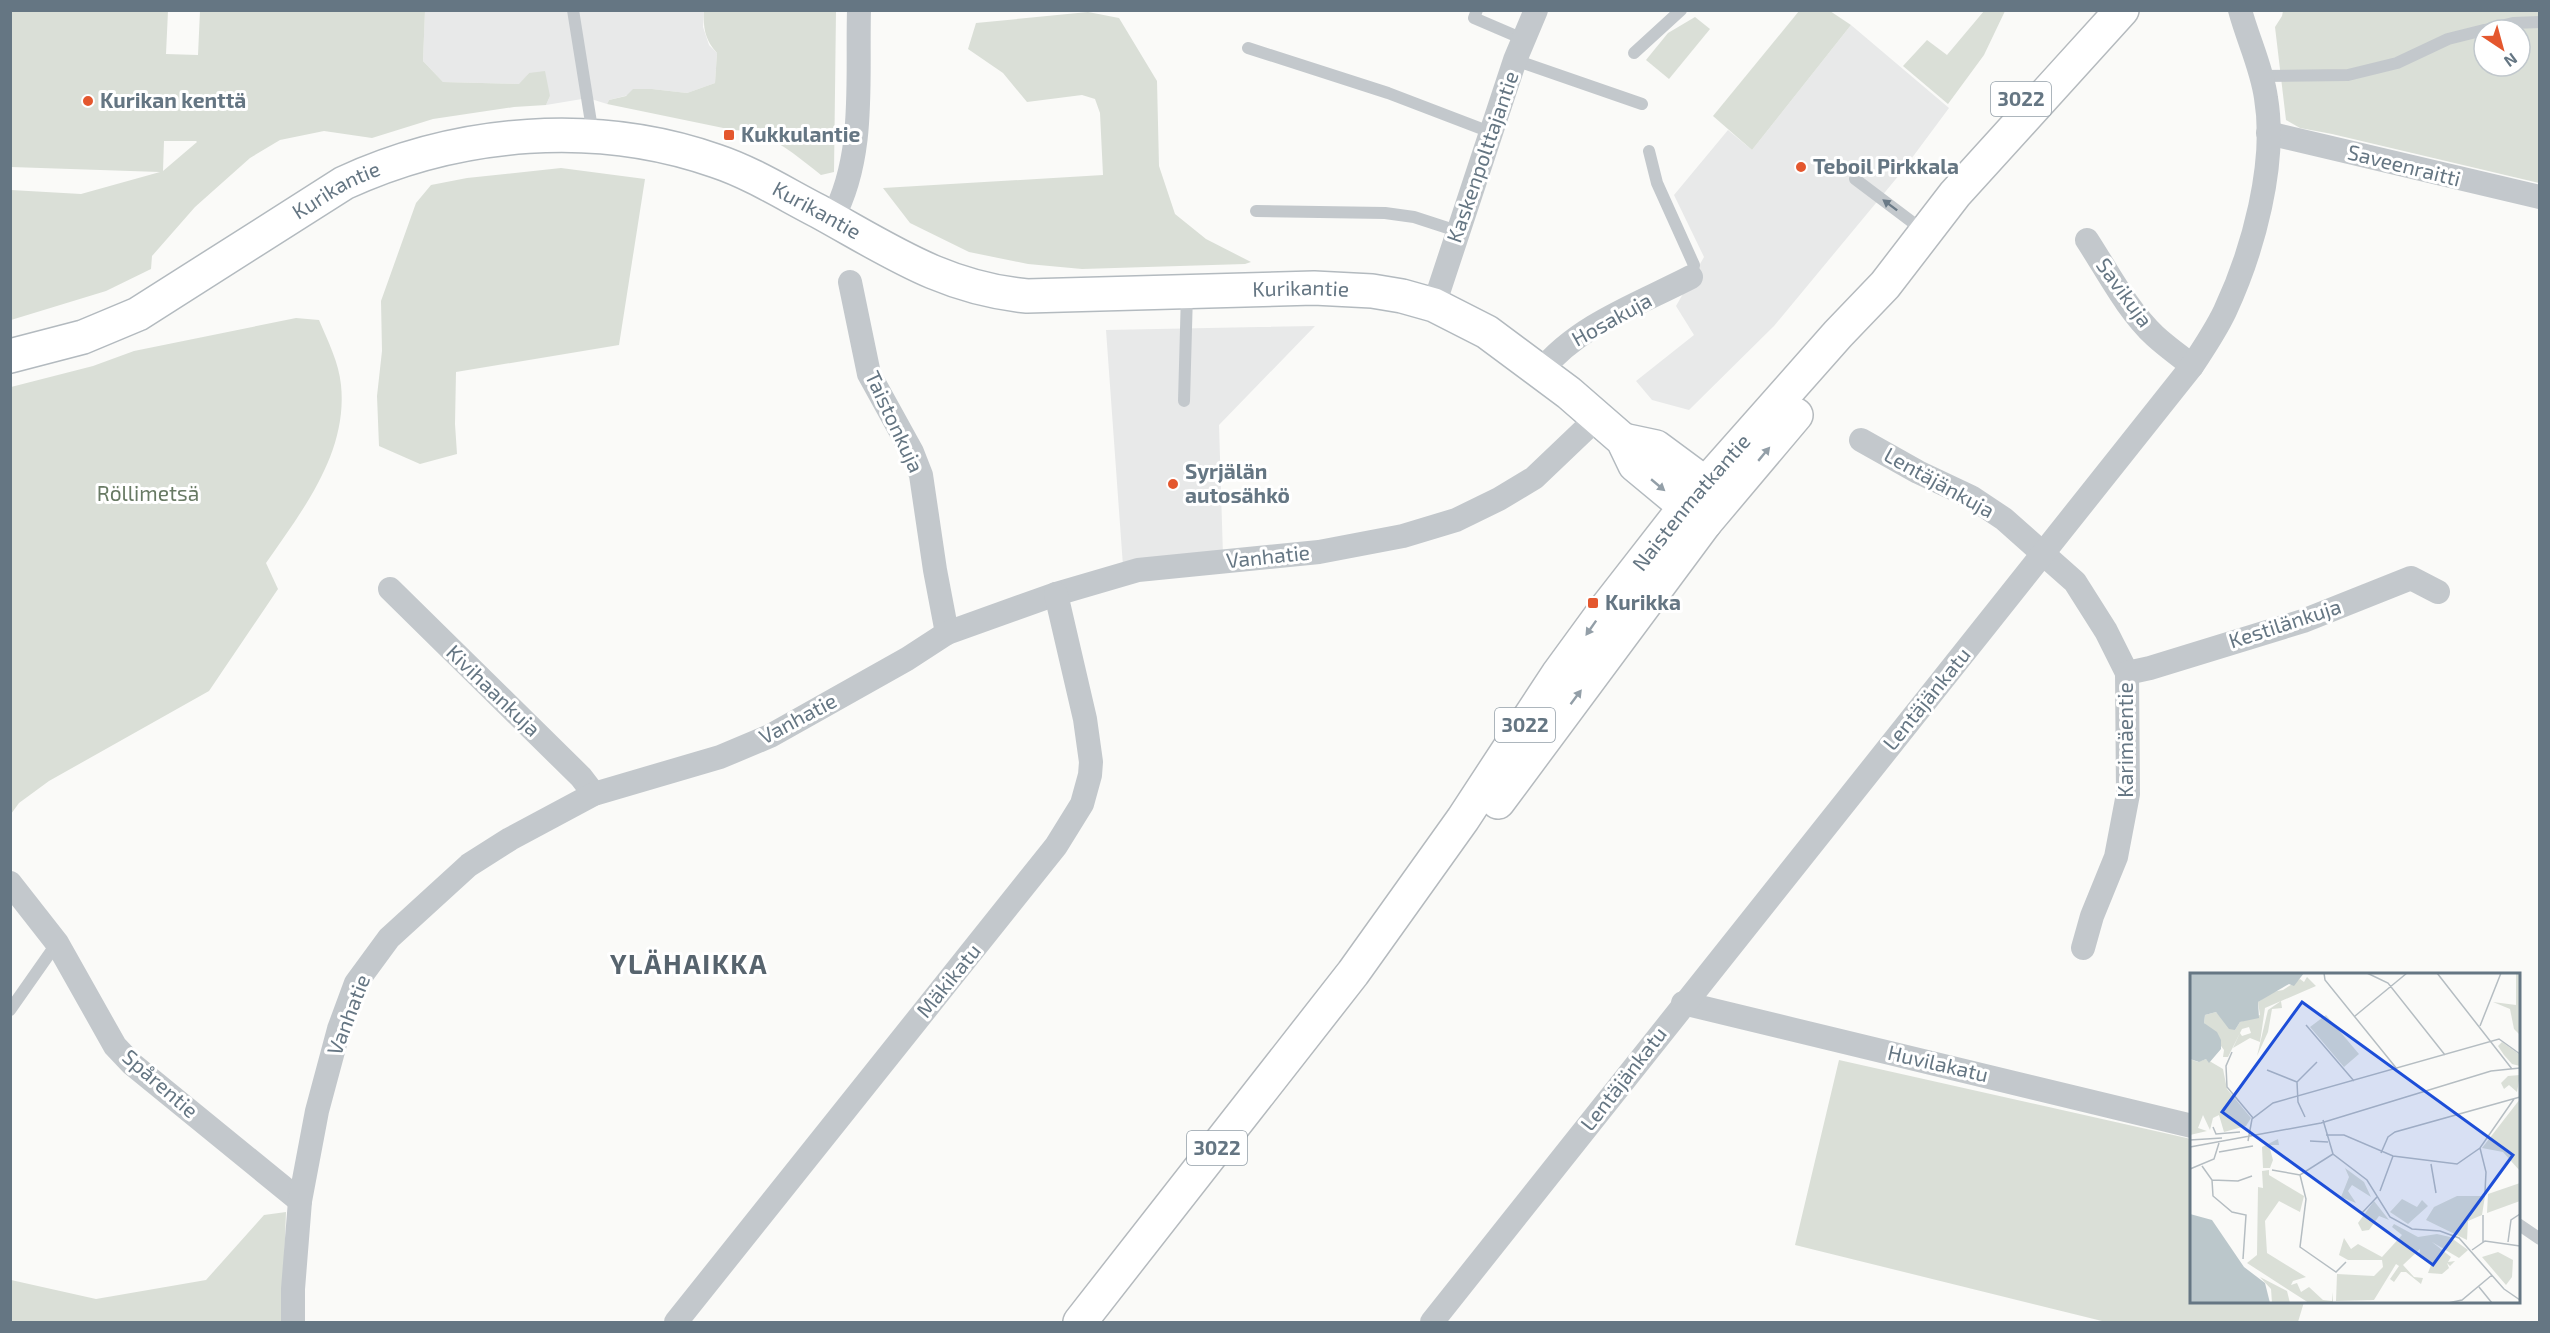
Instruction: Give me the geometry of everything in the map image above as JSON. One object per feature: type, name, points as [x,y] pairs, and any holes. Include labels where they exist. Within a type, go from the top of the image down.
[{"type":"main road","name":"Naistenmatkantie","points":[[1080,1323],[1353,973],[1463,819],[1558,674],[1604,611],[1839,363],[1885,285],[1955,194],[2022,98],[2095,10]]},
{"type":"main road","name":"Naistenmatkantie","points":[[1955,194],[2122,10]]},
{"type":"main road","name":"Kurikantie","points":[[10,356],[83,336],[138,314],[344,183],[374,169],[460,145],[544,134],[593,135],[621,138],[717,161],[765,182],[914,265],[961,283],[1007,294],[1027,296],[1314,288],[1372,291],[1434,305],[1487,332],[1541,371],[1623,440],[1656,447],[1705,503]]},
{"type":"street","points":[[832,219],[845,196],[856,150],[859,10]]},
{"type":"street","name":"Kaskenpolttajantie","points":[[1434,305],[1490,132],[1519,49],[1536,10]]},
{"type":"street","name":"Lentäjänkatu","points":[[1432,1323],[1683,1004],[2193,366],[2225,310],[2248,250],[2264,182],[2268,133],[2266,97],[2240,11]]},
{"type":"street","name":"Saveenraitti","points":[[2268,133],[2540,197]]},
{"type":"street","name":"Savikuja","points":[[2087,240],[2129,306],[2155,336],[2193,366]]},
{"type":"street","name":"Hosakuja","points":[[1541,371],[1556,353],[1585,330],[1691,278]]},
{"type":"street","name":"Taistonkuja","points":[[850,282],[868,374],[912,452],[921,475],[947,633]]},
{"type":"street","name":"Vanhatie","points":[[292,1323],[300,1201],[317,1110],[339,1029],[356,983],[389,938],[469,865],[510,839],[594,794],[720,757],[770,736],[907,659],[947,633],[1056,594],[1138,570],[1319,552],[1402,537],[1456,520],[1499,499],[1534,478],[1598,417]]},
{"type":"street","name":"Lentäjänkuja","points":[[1861,440],[1918,472],[1971,496],[2004,519],[2042,553]]},
{"type":"street","name":"Karimäentie","points":[[2042,553],[2075,582],[2106,632],[2127,673],[2129,762],[2124,814],[2116,857],[2092,916],[2083,948]]},
{"type":"street","name":"Kestilänkuja","points":[[2127,673],[2303,621],[2411,578],[2438,592]]},
{"type":"street","name":"Kivihaankuja","points":[[390,589],[581,777],[594,794]]},
{"type":"street","name":"Mäkikatu","points":[[676,1323],[1056,846],[1082,804],[1090,775],[1089,742],[1056,594]]},
{"type":"street","name":"Spårentie","points":[[10,883],[57,943],[115,1046],[300,1201]]},
{"type":"street","name":"Huvilakatu","points":[[1683,1004],[2190,1126]]},
{"type":"lane","points":[[573,10],[593,135]]},
{"type":"lane","points":[[1477,10],[1474,18],[1519,49],[1642,104]]},
{"type":"lane","points":[[1634,53],[1681,10]]},
{"type":"lane","points":[[2260,76],[2348,75],[2397,63],[2448,39],[2472,33]]},
{"type":"lane","points":[[1248,48],[1388,93],[1490,132]]},
{"type":"lane","points":[[1649,151],[1657,183],[1694,265],[1691,278]]},
{"type":"lane","points":[[1855,179],[1925,232]]},
{"type":"lane","points":[[1256,212],[1385,213],[1414,217],[1457,231]]},
{"type":"lane","points":[[1184,401],[1187,292]]},
{"type":"lane","points":[[10,1010],[57,943]]},
{"type":"lane","points":[[2520,1225],[2540,1239]]},
{"type":"shaded area","points":[[425,10],[704,11],[703,27],[709,45],[717,53],[715,83],[687,93],[652,89],[609,100],[607,104],[588,98],[546,105],[550,96],[529,73],[520,84],[443,82],[423,61]]},
{"type":"shaded area","points":[[1851,25],[1949,108],[1900,174],[1774,326],[1689,410],[1652,400],[1636,381],[1694,335],[1676,306],[1704,257],[1674,195],[1728,130],[1752,150]]},
{"type":"shaded area","points":[[1315,326],[1219,425],[1223,556],[1123,566],[1106,330]]},
{"type":"green space","points":[[10,11],[168,11],[166,54],[198,55],[200,11],[425,11],[423,61],[443,82],[519,84],[529,73],[545,71],[550,96],[546,105],[514,107],[433,119],[372,138],[324,131],[280,140],[250,158],[195,207],[152,256],[151,269],[106,291],[11,320],[11,190],[81,194],[160,172],[11,167]],"holes":[[[164,141],[197,142],[163,171]]]},
{"type":"green space","points":[[704,11],[836,11],[834,172],[821,175],[780,145],[758,134],[607,104],[609,100],[626,96],[633,89],[687,93],[715,83],[717,53],[706,34]]},
{"type":"green space","points":[[1799,11],[1830,11],[1851,25],[1752,150],[1713,116]]},
{"type":"green space","points":[[1984,11],[2005,11],[1984,55],[1948,104],[1903,66],[1927,40],[1947,55]]},
{"type":"green space","points":[[2283,11],[2539,11],[2539,183],[2300,128],[2286,120],[2275,27]]},
{"type":"green space","points":[[1088,12],[1119,18],[1157,81],[1159,166],[1175,214],[1206,239],[1251,262],[1082,269],[1028,264],[969,252],[910,223],[883,188],[1103,175],[1100,113],[1095,99],[1082,95],[1027,102],[1003,73],[968,49],[976,23]]},
{"type":"green space","points":[[1695,17],[1710,29],[1669,79],[1646,60],[1668,33]]},
{"type":"green space","points":[[561,168],[645,179],[619,345],[456,372],[457,454],[420,464],[379,446],[377,396],[382,351],[381,301],[416,203],[431,185],[467,178]]},
{"type":"green space","name":"Röllimetsä","points":[[296,318],[319,320],[338,369],[341,385],[341,410],[337,434],[320,480],[266,563],[278,589],[209,691],[49,781],[19,803],[11,814],[11,387],[93,366],[134,351]]},
{"type":"green space","points":[[1839,1060],[2190,1139],[2190,1303],[2304,1303],[2298,1322],[2106,1322],[1795,1245]]},
{"type":"green space","points":[[286,1212],[282,1322],[11,1322],[11,1280],[96,1299],[206,1280],[264,1215]]},
{"type":"place","name":"Kurikan kenttä","points":[[88,101]]},
{"type":"place","name":"Kukkulantie","points":[[729,135]]},
{"type":"place","name":"Teboil Pirkkala","points":[[1801,167]]},
{"type":"place","name":"Syrjälän autosähkö","points":[[1173,484]]},
{"type":"place","name":"Kurikka","points":[[1593,603]]},
{"type":"district","name":"YLÄHAIKKA","points":[[689,965]]}]
